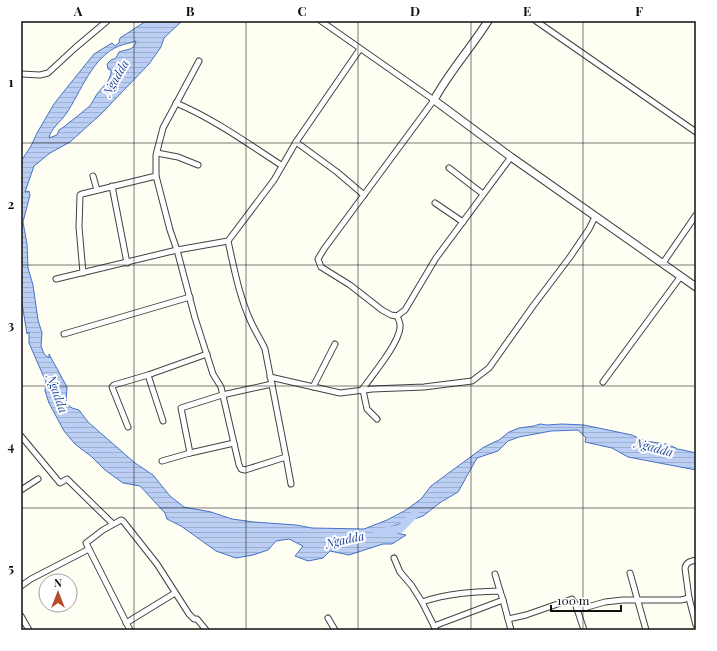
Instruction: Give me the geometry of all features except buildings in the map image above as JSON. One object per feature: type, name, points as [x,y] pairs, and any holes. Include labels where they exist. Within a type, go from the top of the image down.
[{"type":"street","points":[[21,74],[48,74],[75,48],[107,21]]},
{"type":"street","points":[[321,21],[434,100],[594,217],[696,286]]},
{"type":"street","points":[[488,21],[475,42],[440,88],[434,100],[324,249],[318,259],[321,267],[350,285],[382,310],[391,315],[397,316],[405,310],[436,258],[510,157]]},
{"type":"street","points":[[536,21],[696,132]]},
{"type":"street","points":[[56,279],[128,263],[177,250],[228,241],[274,180],[281,165],[296,142],[360,49]]},
{"type":"street","points":[[199,61],[163,128],[157,153],[156,176],[170,230],[213,374],[220,387],[238,465],[241,469],[250,469],[286,457]]},
{"type":"street","points":[[176,103],[194,110],[237,135],[281,165]]},
{"type":"street","points":[[296,142],[337,172],[364,195]]},
{"type":"street","points":[[157,153],[178,157],[198,166]]},
{"type":"street","points":[[449,168],[483,194]]},
{"type":"street","points":[[93,176],[96,190]]},
{"type":"street","points":[[83,273],[79,227],[80,198],[82,194],[156,176]]},
{"type":"street","points":[[112,186],[128,263]]},
{"type":"street","points":[[435,203],[463,222]]},
{"type":"street","points":[[663,263],[696,215]]},
{"type":"street","points":[[270,377],[340,393],[363,390],[424,387],[472,381],[489,368],[570,257],[589,229],[594,217]]},
{"type":"street","points":[[228,241],[235,277],[251,322],[265,349],[291,484]]},
{"type":"street","points":[[602,382],[681,276]]},
{"type":"street","points":[[64,334],[190,297]]},
{"type":"street","points":[[378,419],[367,409],[363,390],[393,346],[401,326],[397,316]]},
{"type":"street","points":[[313,387],[335,344]]},
{"type":"street","points":[[128,427],[112,388],[114,385],[148,375],[207,354]]},
{"type":"street","points":[[148,375],[163,421]]},
{"type":"street","points":[[190,452],[181,408],[222,395],[272,384]]},
{"type":"street","points":[[21,436],[60,483],[67,479],[113,524]]},
{"type":"street","points":[[162,461],[190,452],[234,443]]},
{"type":"street","points":[[21,490],[38,479]]},
{"type":"street","points":[[130,630],[86,543],[103,530],[121,520],[123,520],[157,564],[189,614],[194,619],[197,619],[206,630]]},
{"type":"street","points":[[21,586],[89,549]]},
{"type":"street","points":[[394,558],[400,572],[412,586],[436,628],[503,600]]},
{"type":"street","points":[[696,560],[688,562],[685,568],[689,598],[696,625]]},
{"type":"street","points":[[630,573],[646,630]]},
{"type":"street","points":[[495,574],[511,630]]},
{"type":"street","points":[[422,602],[462,592],[500,591]]},
{"type":"street","points":[[126,623],[175,593]]},
{"type":"street","points":[[577,610],[605,602],[623,600],[681,600],[689,598]]},
{"type":"street","points":[[508,619],[526,615],[572,599],[574,600],[584,630]]},
{"type":"street","points":[[21,616],[29,630]]},
{"type":"street","points":[[328,618],[335,630]]},
{"type":"water","points":[[146,21],[182,21],[164,38],[161,47],[149,64],[101,114],[70,142],[50,153],[34,166],[25,192],[29,191],[30,195],[23,222],[27,244],[28,268],[33,285],[38,320],[42,333],[41,346],[44,354],[49,358],[49,354],[67,387],[66,403],[72,408],[79,410],[88,422],[135,463],[153,475],[170,496],[184,507],[211,512],[232,519],[254,522],[296,525],[312,528],[364,529],[387,520],[406,510],[421,499],[431,486],[484,447],[499,440],[509,432],[519,428],[540,424],[584,425],[632,435],[645,441],[666,444],[677,449],[696,453],[696,470],[628,457],[612,448],[585,442],[586,438],[578,430],[551,431],[519,437],[508,441],[498,451],[477,458],[458,492],[441,502],[423,516],[382,530],[406,535],[392,544],[383,544],[349,555],[330,551],[323,558],[308,561],[295,556],[303,546],[289,539],[276,541],[268,550],[253,555],[236,558],[216,551],[181,526],[167,519],[165,513],[140,486],[123,483],[105,470],[92,457],[75,444],[64,431],[49,403],[45,391],[46,382],[29,343],[29,332],[27,334],[21,297],[21,161],[54,104],[69,85],[94,54],[112,43],[115,46],[119,43],[120,38]],"holes":[[[136,41],[132,48],[119,52],[116,58],[107,64],[108,69],[111,70],[111,74],[108,81],[97,94],[90,106],[59,130],[57,135],[49,138],[101,58],[119,46]]]},
{"type":"waterway","name":"Ngadda","points":[[377,533],[400,529],[415,514]]}]
